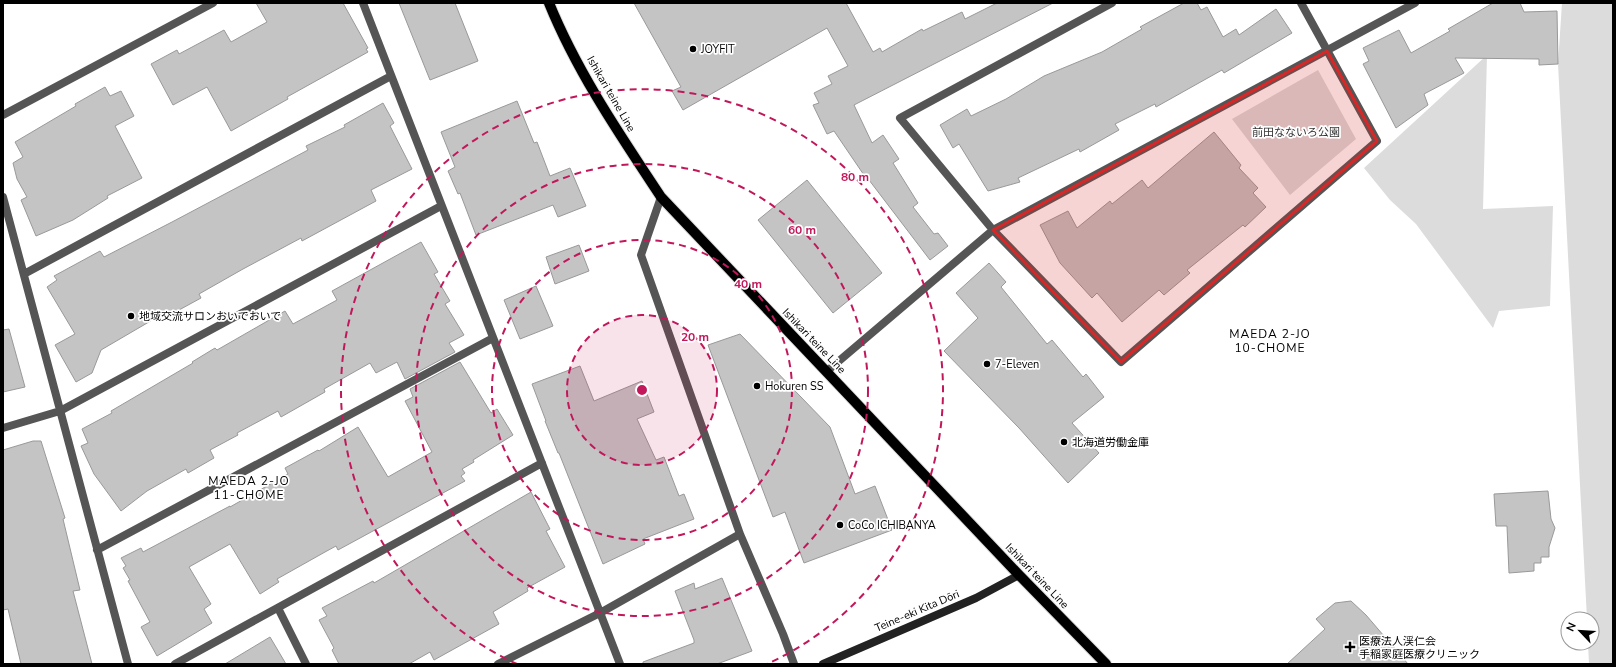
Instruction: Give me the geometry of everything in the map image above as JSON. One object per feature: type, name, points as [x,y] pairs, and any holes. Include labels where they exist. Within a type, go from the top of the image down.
[{"type":"main road","name":"Ishikari teine Line","points":[[549,3],[560,31],[613,123],[661,197],[1019,575],[1106,664]]},
{"type":"street","points":[[3,115],[213,3]]},
{"type":"street","points":[[363,3],[620,664]]},
{"type":"street","points":[[1112,3],[900,118],[993,230],[1121,362],[1377,141],[1326,51],[1301,3]]},
{"type":"street","points":[[826,372],[993,230],[1415,3]]},
{"type":"street","points":[[24,274],[391,76]]},
{"type":"street","points":[[3,197],[128,664]]},
{"type":"street","points":[[661,197],[641,255],[740,534],[783,634],[794,664]]},
{"type":"street","points":[[3,428],[60,411],[441,206]]},
{"type":"street","points":[[97,550],[493,338]]},
{"type":"street","points":[[175,664],[542,462]]},
{"type":"street","points":[[498,664],[600,613],[740,534]]},
{"type":"street","name":"Teine-eki Kita Dōri","points":[[823,664],[976,598],[1019,575]]},
{"type":"street","points":[[278,608],[306,664]]},
{"type":"highlighted area","points":[[1327,51],[1377,141],[1121,362],[993,230],[1005,224]]},
{"type":"green space","points":[[1562,3],[1613,3],[1613,664],[1589,664],[1588,651],[1600,651],[1600,611],[1587,611],[1558,64]]},
{"type":"green space","points":[[1487,55],[1483,209],[1553,206],[1550,306],[1499,311],[1493,328],[1416,224],[1390,200],[1364,168]]},
{"type":"green space","name":"前田なないろ公園","points":[[1318,70],[1356,139],[1290,195],[1232,119]]},
{"type":"building","points":[[256,3],[343,3],[368,48],[366,49],[368,52],[287,97],[288,99],[231,131],[207,87],[173,105],[151,64],[177,50],[179,54],[224,30],[231,42],[267,22]]},
{"type":"building","points":[[399,3],[455,3],[478,61],[430,80]]},
{"type":"building","points":[[634,3],[846,3],[873,52],[880,48],[882,52],[922,29],[923,31],[962,12],[965,19],[997,3],[1053,3],[854,105],[872,143],[883,135],[899,159],[893,163],[918,203],[913,207],[934,234],[938,233],[948,246],[930,260],[869,180],[868,181],[834,131],[827,134],[813,105],[819,103],[814,93],[832,84],[828,76],[848,66],[827,28],[683,110],[672,91],[681,87]]},
{"type":"building","points":[[1184,3],[1197,3],[1201,10],[1207,7],[1223,37],[1236,29],[1239,35],[1276,9],[1292,33],[1224,73],[1222,70],[1156,107],[1155,104],[1115,124],[1119,130],[1080,152],[1079,149],[1018,178],[1020,182],[988,191],[959,144],[953,148],[940,125],[967,109],[971,116],[1006,99],[1044,76],[1102,52],[1142,29],[1140,27]]},
{"type":"building","points":[[1493,3],[1520,3],[1524,12],[1557,11],[1558,64],[1539,65],[1539,59],[1455,58],[1464,73],[1424,94],[1428,105],[1396,128],[1363,64],[1369,61],[1363,48],[1399,30],[1411,53],[1450,31],[1448,29]]},
{"type":"building","points":[[105,87],[110,96],[121,91],[134,116],[115,126],[142,178],[107,196],[108,198],[73,220],[36,236],[21,200],[27,197],[17,179],[13,163],[23,157],[15,142]]},
{"type":"building","points":[[517,101],[534,143],[537,142],[550,176],[570,168],[586,206],[558,217],[553,205],[476,235],[460,193],[458,194],[448,171],[455,167],[441,132]]},
{"type":"building","points":[[383,103],[394,123],[390,126],[412,169],[371,190],[376,201],[302,241],[301,238],[243,269],[199,294],[201,298],[168,316],[166,312],[101,350],[92,373],[76,382],[55,345],[75,334],[47,287],[57,280],[54,276],[100,251],[104,257],[172,222],[308,150],[306,146],[345,127],[344,125]]},
{"type":"building","points":[[1214,132],[1241,165],[1239,168],[1258,188],[1253,193],[1266,207],[1245,227],[1243,225],[1187,270],[1190,273],[1164,295],[1159,290],[1122,322],[1097,293],[1092,298],[1060,263],[1040,225],[1068,211],[1077,228],[1110,201],[1112,204],[1142,180],[1148,188]]},
{"type":"building","points":[[807,180],[882,273],[833,313],[758,220]]},
{"type":"building","points":[[421,242],[438,272],[434,274],[450,301],[445,304],[464,335],[449,343],[455,352],[405,379],[397,362],[376,373],[370,363],[324,389],[325,392],[281,417],[278,411],[237,433],[238,435],[210,450],[214,458],[188,473],[186,469],[147,491],[121,511],[94,474],[81,446],[88,443],[82,429],[112,413],[111,411],[193,363],[192,362],[215,348],[217,350],[285,311],[293,324],[337,300],[332,291]]},
{"type":"building","points":[[579,245],[589,271],[555,284],[546,257]]},
{"type":"building","points":[[989,263],[1006,282],[1001,287],[1047,344],[1052,340],[1083,377],[1086,374],[1104,397],[1072,423],[1099,453],[1068,483],[1019,428],[944,351],[978,318],[956,293]]},
{"type":"building","points":[[536,286],[553,326],[520,339],[504,300]]},
{"type":"building","points":[[9,329],[25,387],[3,392],[3,330]]},
{"type":"building","name":"Hokuren SS","points":[[740,334],[830,427],[855,494],[875,486],[892,530],[804,563],[785,512],[773,517],[708,345]]},
{"type":"building","points":[[460,362],[491,413],[497,409],[513,435],[473,460],[474,462],[462,469],[465,473],[461,476],[465,481],[338,550],[336,546],[325,552],[277,579],[279,582],[260,594],[230,544],[189,567],[211,604],[204,609],[212,623],[157,656],[141,627],[150,622],[128,581],[130,580],[123,568],[126,566],[121,558],[141,548],[143,552],[230,507],[288,474],[285,468],[318,450],[319,451],[358,427],[388,477],[432,452],[405,401],[413,397],[410,389]]},
{"type":"building","points":[[580,366],[594,401],[642,381],[654,412],[637,419],[656,460],[664,457],[679,496],[684,494],[694,519],[643,539],[645,544],[603,564],[545,421],[532,384]]},
{"type":"building","points":[[33,441],[41,441],[65,518],[63,519],[80,590],[73,591],[92,664],[21,664],[8,609],[3,610],[3,450]]},
{"type":"building","points":[[1548,491],[1551,519],[1555,528],[1549,547],[1549,557],[1541,557],[1541,563],[1534,563],[1534,571],[1509,573],[1507,526],[1496,526],[1494,494]]},
{"type":"building","points":[[531,492],[550,529],[546,531],[565,567],[527,588],[528,591],[493,612],[499,624],[434,660],[430,652],[409,664],[339,664],[332,650],[334,648],[319,620],[327,616],[322,608],[373,581],[374,583]]},
{"type":"building","points":[[722,578],[752,651],[717,664],[643,664],[643,662],[694,643],[675,591],[694,583],[695,589]]},
{"type":"building","name":"医療法人渓仁会 手稲家庭医療クリニック","points":[[1351,601],[1366,615],[1408,664],[1287,664],[1325,629],[1316,619],[1335,603]]},
{"type":"building","points":[[270,637],[286,664],[225,664]]},
{"type":"place","name":"JOYFIT","points":[[693,49]]},
{"type":"place","name":"地域交流サロンおいでおいで","points":[[131,316]]},
{"type":"place","name":"7-Eleven","points":[[987,364]]},
{"type":"place","name":"Hokuren SS","points":[[757,386]]},
{"type":"place","name":"北海道労働金庫","points":[[1064,442]]},
{"type":"place","name":"CoCo ICHIBANYA","points":[[840,525]]},
{"type":"place","name":"医療法人渓仁会 手稲家庭医療クリニック","points":[[1350,647]]},
{"type":"district","name":"MAEDA 2-JO 10-CHOME","points":[[1270,341]]},
{"type":"district","name":"MAEDA 2-JO 11-CHOME","points":[[249,488]]}]
